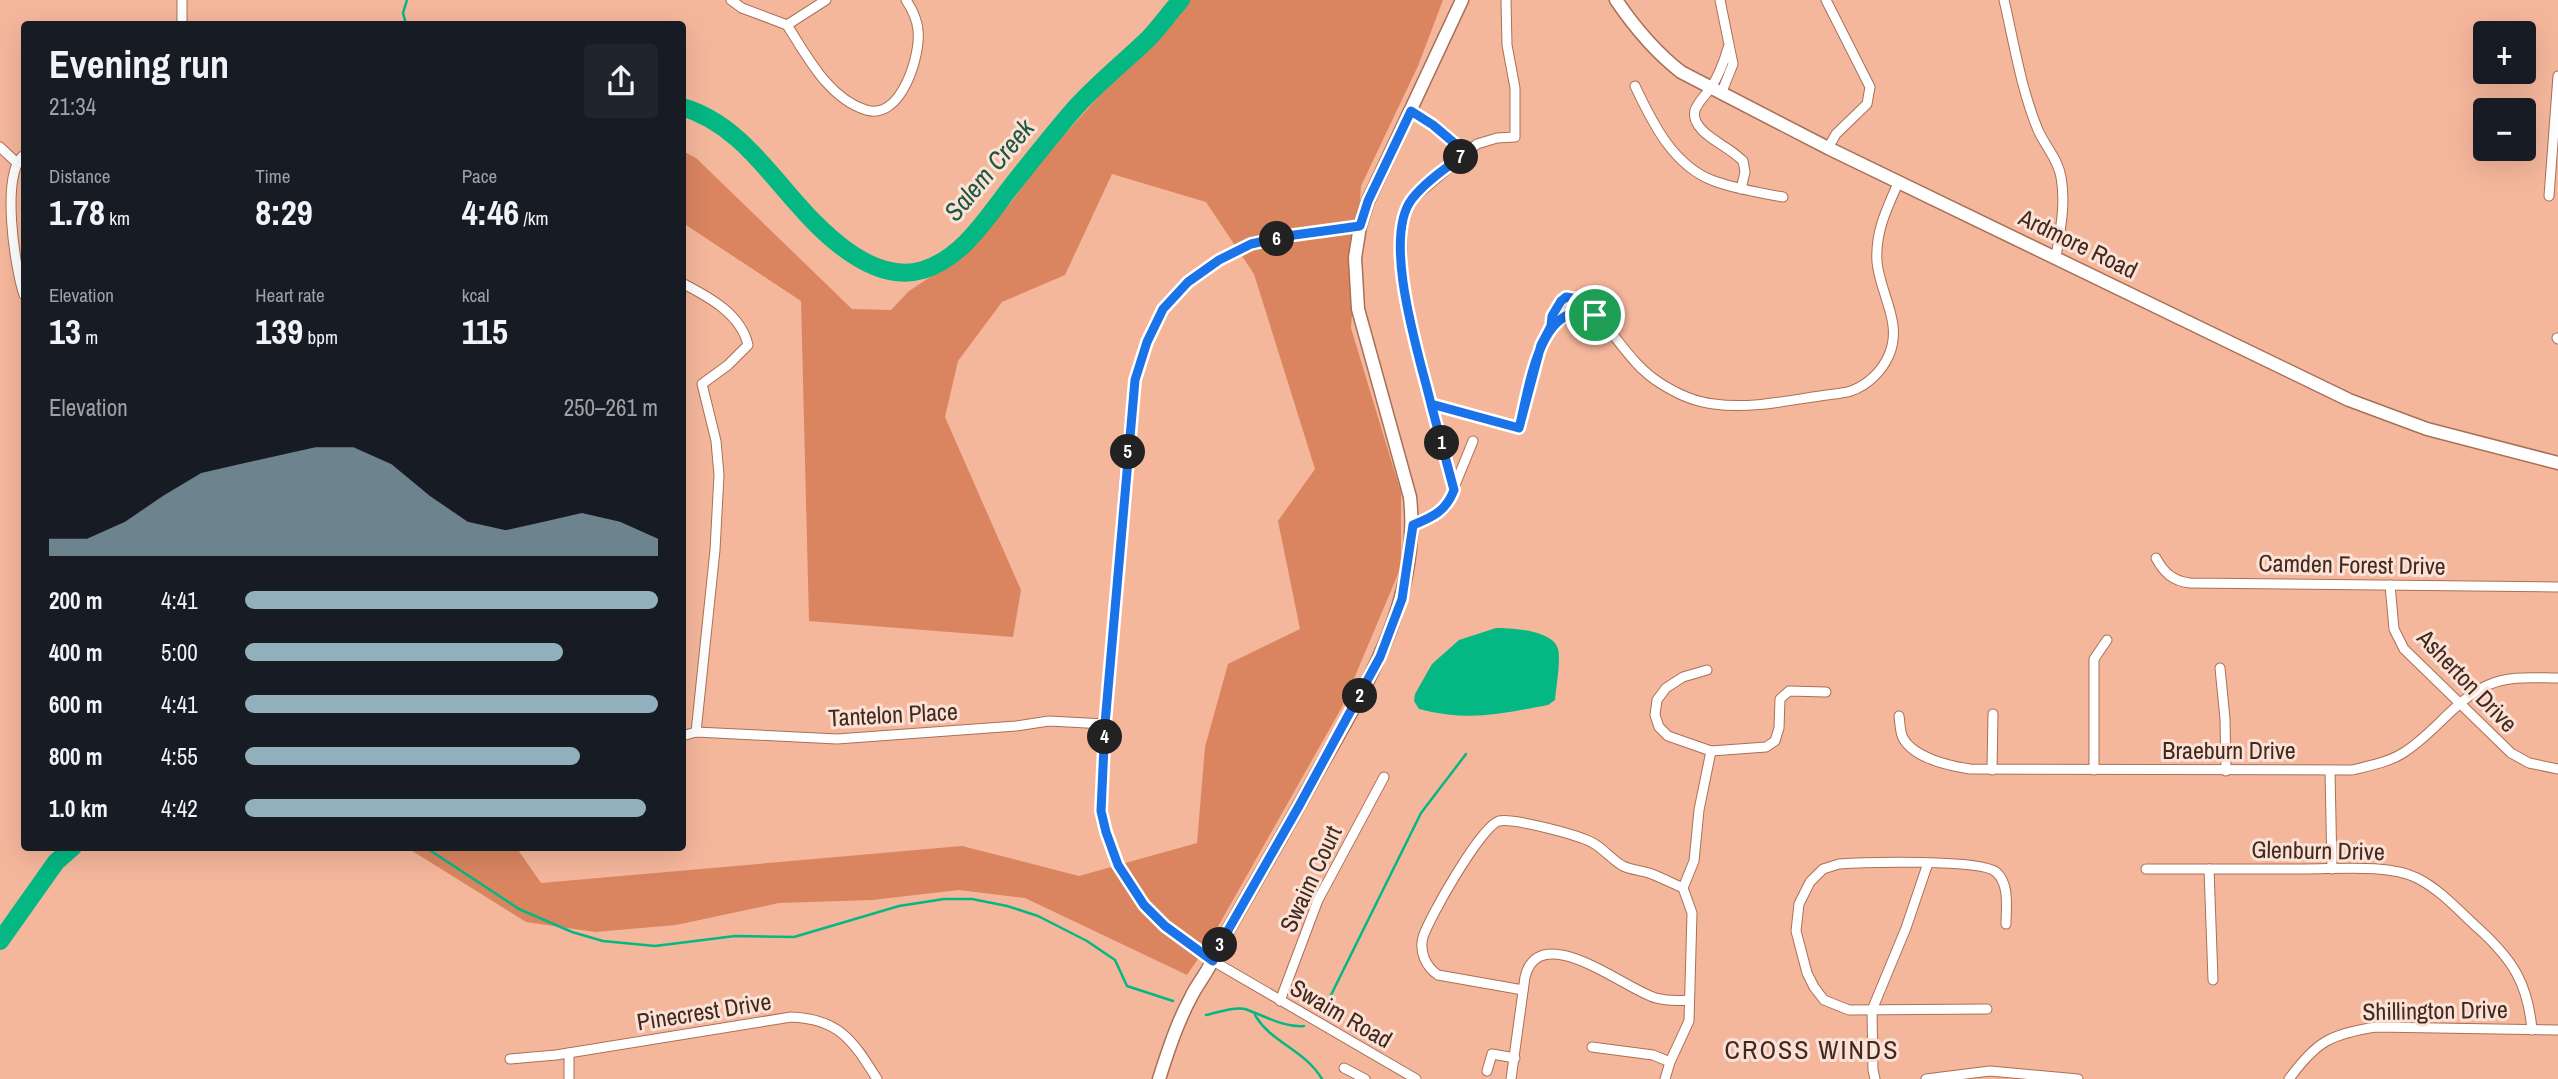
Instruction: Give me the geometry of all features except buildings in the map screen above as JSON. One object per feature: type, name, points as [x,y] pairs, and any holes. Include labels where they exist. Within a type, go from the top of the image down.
[{"type":"main road","points":[[1159,1079],[1191,996],[1213,961],[1380,657],[1402,599],[1413,525],[1410,497],[1358,309],[1354,275],[1360,226],[1368,201],[1462,0]]},
{"type":"main road","name":"Ardmore Road","points":[[1616,0],[1640,35],[1661,57],[1716,91],[1828,148],[2349,400],[2427,429],[2558,463]]},
{"type":"street","points":[[182,0],[182,21]]},
{"type":"street","points":[[731,0],[741,8],[787,25],[835,91],[865,110],[879,111],[893,102],[902,91],[913,68],[918,29],[915,16],[906,0]]},
{"type":"street","points":[[787,25],[826,0]]},
{"type":"street","points":[[1454,490],[1402,285],[1402,225],[1412,200],[1477,144],[1497,138],[1515,137],[1515,88],[1507,46],[1506,0]]},
{"type":"street","points":[[1720,0],[1733,64],[1716,91],[1697,102],[1694,116],[1706,134],[1721,142],[1743,161],[1745,172],[1741,189]]},
{"type":"street","points":[[1826,0],[1870,87],[1867,104],[1836,134],[1828,148]]},
{"type":"street","points":[[2004,0],[2026,95],[2039,132],[2052,151],[2061,175],[2064,207],[2056,257]]},
{"type":"street","points":[[2549,196],[2558,76]]},
{"type":"street","points":[[1634,86],[1662,136],[1684,161],[1711,180],[1783,197]]},
{"type":"street","points":[[1411,111],[1433,125],[1466,153]]},
{"type":"street","points":[[0,148],[16,162]]},
{"type":"street","points":[[21,158],[16,162],[10,193],[11,243],[21,286]]},
{"type":"street","points":[[1431,404],[1519,428],[1541,345],[1551,326],[1552,316],[1566,297],[1578,299],[1640,368],[1657,382],[1695,400],[1716,405],[1768,404],[1850,391],[1865,384],[1877,374],[1889,355],[1894,334],[1892,312],[1877,264],[1877,241],[1881,223],[1899,181]]},
{"type":"street","name":"Swaim Road","points":[[1360,226],[1251,244],[1219,260],[1188,282],[1163,309],[1147,342],[1135,380],[1105,724],[1101,811],[1118,865],[1144,905],[1165,926],[1246,982],[1416,1079]]},
{"type":"street","points":[[686,285],[713,300],[729,314],[744,329],[748,345],[728,365],[702,384],[716,441],[719,475],[715,550],[696,732]]},
{"type":"street","points":[[1551,326],[1572,313],[1595,315]]},
{"type":"street","points":[[1413,525],[1446,507],[1473,441]]},
{"type":"street","name":"Camden Forest Drive","points":[[2155,558],[2163,571],[2180,582],[2558,587]]},
{"type":"street","name":"Asherton Drive","points":[[2390,585],[2394,629],[2404,649],[2511,753],[2529,763],[2558,769]]},
{"type":"street","points":[[2094,770],[2094,659],[2107,640]]},
{"type":"street","points":[[2220,668],[2226,771]]},
{"type":"street","points":[[1707,670],[1683,677],[1666,688],[1657,701],[1656,715],[1659,727],[1668,736],[1711,751],[1766,747],[1774,741],[1779,728],[1780,699],[1789,691],[1826,692]]},
{"type":"street","name":"Braeburn Drive","points":[[1899,716],[1903,738],[1920,754],[1947,766],[1970,769],[2352,770],[2402,754],[2459,704],[2488,685],[2518,677],[2558,678]]},
{"type":"street","points":[[1992,770],[1993,714]]},
{"type":"street","name":"Tantelon Place","points":[[686,735],[696,732],[837,739],[1016,726],[1049,721],[1105,724]]},
{"type":"street","points":[[1665,1079],[1689,1021],[1692,913],[1683,888],[1694,861],[1699,810],[1711,751]]},
{"type":"street","points":[[2330,771],[2332,869]]},
{"type":"street","name":"Swaim Court","points":[[1280,1001],[1318,900],[1384,777]]},
{"type":"street","points":[[1523,990],[1438,975],[1429,966],[1423,950],[1423,936],[1441,902],[1480,838],[1495,823],[1508,821],[1530,825],[1589,841],[1620,864],[1683,888]]},
{"type":"street","points":[[1987,1009],[1849,1010],[1824,1000],[1814,987],[1802,958],[1796,931],[1799,904],[1810,881],[1823,869],[1839,864],[1928,863],[1988,867],[1997,873],[2005,886],[2006,924]]},
{"type":"street","points":[[1875,1079],[1872,1010],[1906,928],[1928,863]]},
{"type":"street","name":"Glenburn Drive","points":[[2146,869],[2332,869],[2392,871],[2416,877],[2432,887],[2497,946],[2523,982],[2530,1005],[2532,1030]]},
{"type":"street","points":[[2209,869],[2213,980]]},
{"type":"street","points":[[1511,1079],[1528,965],[1535,959],[1552,955],[1582,960],[1656,998],[1689,1000]]},
{"type":"street","name":"Pinecrest Drive","points":[[510,1059],[569,1053],[792,1017],[808,1017],[844,1032],[877,1079]]},
{"type":"street","name":"Shillington Drive","points":[[2289,1079],[2306,1056],[2321,1043],[2376,1027],[2558,1030]]},
{"type":"street","points":[[1592,1047],[1654,1055],[1670,1062]]},
{"type":"street","points":[[569,1053],[569,1079]]},
{"type":"street","points":[[1487,1071],[1492,1054],[1515,1058]]},
{"type":"street","points":[[1345,1068],[1365,1079]]},
{"type":"street","points":[[1926,1079],[1990,1071],[2078,1079]]},
{"type":"shaded area","points":[[1186,0],[1443,0],[1418,66],[1361,186],[1351,328],[1401,493],[1401,567],[1342,707],[1207,946],[1187,975],[1025,898],[959,890],[872,900],[779,903],[676,925],[595,932],[526,922],[412,851],[519,851],[541,883],[962,846],[1079,876],[1197,843],[1205,747],[1228,664],[1300,629],[1278,521],[1315,469],[1254,274],[1206,202],[1112,174],[1065,275],[1002,302],[958,361],[945,417],[1021,590],[1013,637],[809,621],[801,301],[686,225],[686,153],[696,158],[852,309],[891,310],[909,291],[968,252],[1012,201],[1046,155]]},
{"type":"shaded area","points":[[1496,628],[1531,631],[1555,643],[1559,660],[1555,700],[1548,705],[1469,716],[1419,709],[1414,701],[1415,694],[1432,664],[1459,640]]},
{"type":"waterway","points":[[405,21],[403,13],[407,0]]},
{"type":"waterway","name":"Salem Creek","points":[[686,109],[703,115],[740,141],[816,224],[851,253],[878,268],[893,272],[923,270],[950,256],[972,236],[1077,106],[1147,40],[1181,0]]},
{"type":"waterway","points":[[1318,1009],[1329,999],[1421,813],[1466,754]]},
{"type":"waterway","name":"Salem Creek","points":[[0,941],[56,862],[68,851]]},
{"type":"waterway","points":[[431,851],[519,909],[572,932],[603,941],[655,946],[735,936],[794,937],[899,906],[944,899],[972,899],[1007,906],[1038,916],[1087,941],[1115,960],[1127,986],[1173,1001]]},
{"type":"waterway","points":[[1206,1015],[1241,1008],[1281,1023],[1304,1026]]},
{"type":"waterway","points":[[1255,1015],[1270,1033],[1306,1060],[1322,1079]]},
{"type":"district","name":"CROSS WINDS","points":[[1812,1050]]},
{"type":"route","points":[[1595,315],[1578,299],[1566,297],[1561,301],[1541,345],[1519,428],[1431,404],[1402,285],[1402,225],[1412,200],[1466,153],[1433,125],[1411,111],[1368,201],[1360,226],[1251,244],[1219,260],[1188,282],[1163,309],[1147,342],[1135,380],[1105,724],[1101,811],[1118,865],[1144,905],[1165,926],[1213,961],[1380,657],[1402,599],[1413,525],[1439,513],[1451,499],[1454,490],[1431,404],[1519,428],[1541,345],[1551,326],[1572,313],[1586,312],[1595,315]]}]
